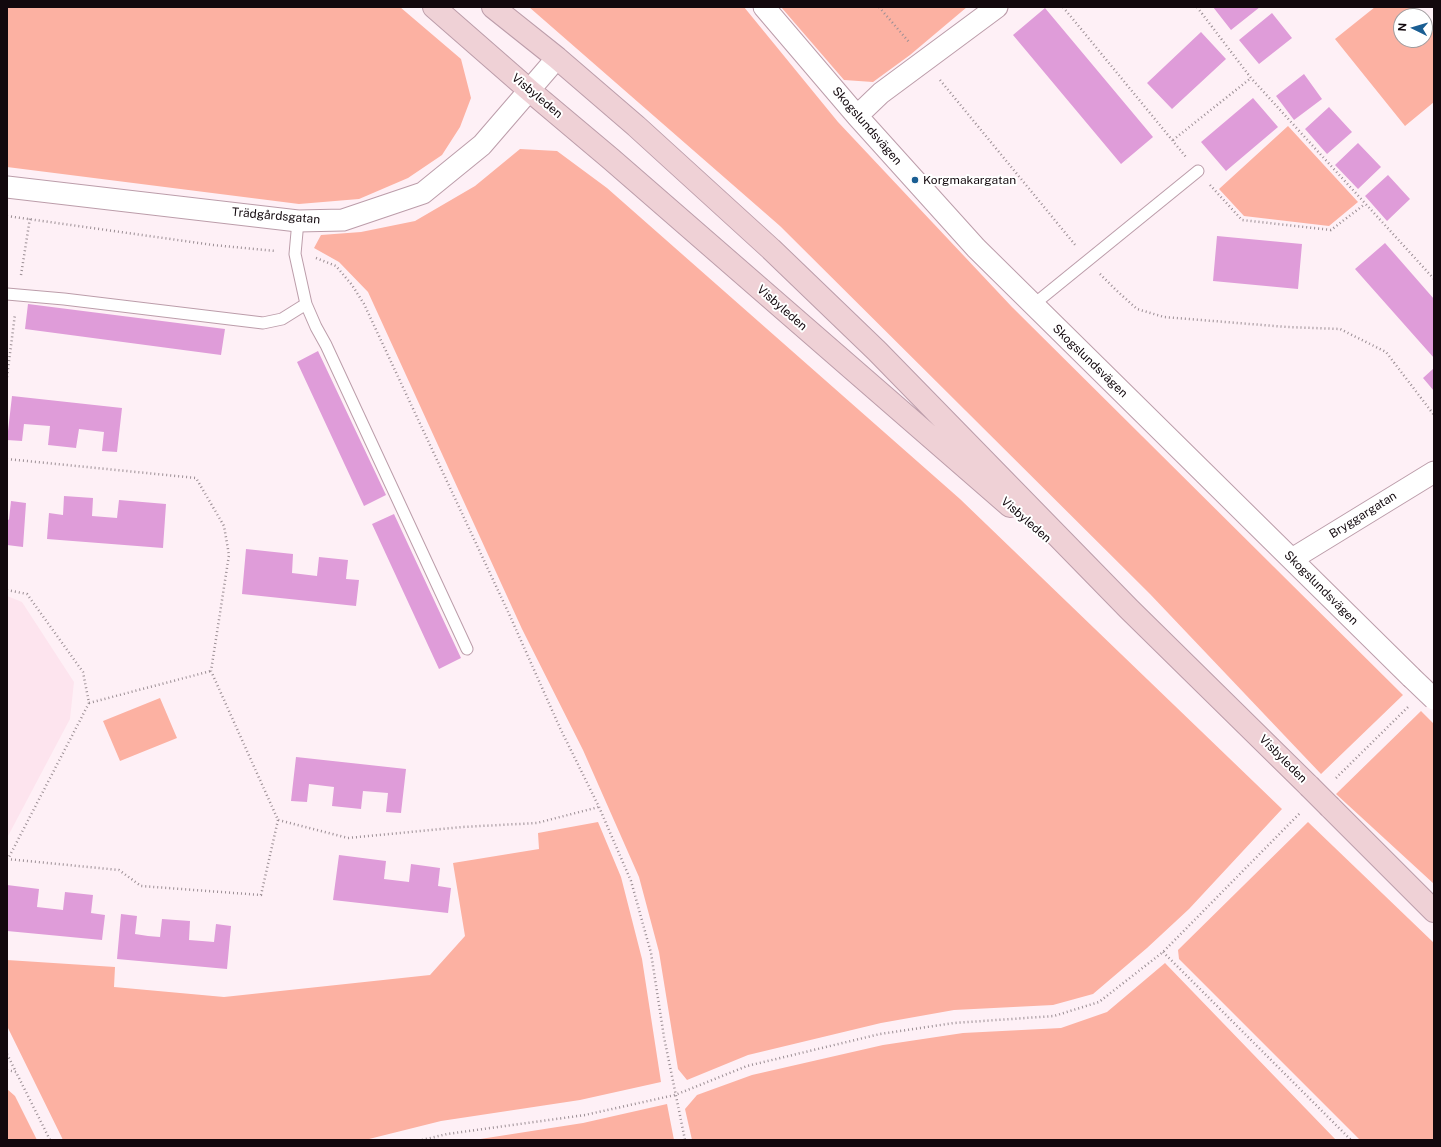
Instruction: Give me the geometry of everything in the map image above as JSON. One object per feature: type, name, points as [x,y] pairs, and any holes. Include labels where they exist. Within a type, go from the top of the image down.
[{"type":"main road","name":"Visbyleden","points":[[434,7],[1129,609]]},
{"type":"main road","name":"Visbyleden","points":[[493,7],[557,58],[636,126],[771,249],[877,351],[1129,609],[1434,911]]},
{"type":"street","name":"Skogslundsvägen","points":[[764,7],[857,116],[976,248],[1434,699]]},
{"type":"street","points":[[857,116],[881,93],[997,7]]},
{"type":"street","name":"Trädgårdsgatan","points":[[7,187],[298,220],[343,220],[423,193],[482,145],[557,58]]},
{"type":"street","name":"Bryggargatan","points":[[1292,559],[1434,472]]},
{"type":"lane","points":[[1033,305],[1198,172]]},
{"type":"lane","points":[[298,220],[295,254],[306,304],[467,649]]},
{"type":"lane","points":[[7,294],[64,299],[263,323],[282,319],[306,304]]},
{"type":"path","points":[[1063,7],[1198,172],[1242,220],[1331,230],[1365,204]]},
{"type":"path","points":[[1197,7],[1251,78],[1434,279]]},
{"type":"path","points":[[1173,140],[1251,78]]},
{"type":"path","points":[[7,216],[318,258],[336,266],[352,285],[364,304],[510,616],[557,721],[599,807],[631,881],[651,953],[664,1037],[684,1140]]},
{"type":"path","points":[[7,459],[196,478],[224,526],[229,555],[211,671],[278,820],[261,895],[141,886],[119,870],[8,859],[89,703],[82,672],[27,594],[7,590]]},
{"type":"path","points":[[89,703],[211,671]]},
{"type":"path","points":[[1334,780],[1412,703]]},
{"type":"path","points":[[278,820],[348,838],[462,827],[537,823],[599,807]]},
{"type":"path","points":[[422,1140],[447,1134],[585,1115],[675,1095],[748,1066],[880,1034],[954,1023],[1054,1016],[1099,1002],[1163,952],[1306,808]]},
{"type":"path","points":[[1163,952],[1351,1140]]},
{"type":"path","points":[[7,1054],[50,1140]]},
{"type":"path","points":[[7,1070],[16,1072]]},
{"type":"shaded area","points":[[7,7],[400,7],[461,59],[471,98],[460,127],[442,155],[408,178],[359,199],[299,204],[7,167]]},
{"type":"shaded area","points":[[529,7],[744,7],[838,122],[1012,307],[1403,695],[1321,774],[1150,594],[780,226]]},
{"type":"shaded area","points":[[781,7],[967,7],[910,55],[873,82],[844,80]]},
{"type":"shaded area","points":[[1375,7],[1413,7],[1414,8],[1393,8],[1393,48],[1433,48],[1433,32],[1434,33],[1434,102],[1405,126],[1335,39]]},
{"type":"shaded area","points":[[1288,126],[1358,202],[1329,226],[1244,216],[1219,189]]},
{"type":"shaded area","points":[[520,149],[557,151],[607,188],[960,499],[1282,809],[1189,909],[1147,948],[1093,994],[1053,1005],[954,1010],[881,1023],[748,1055],[687,1080],[678,1069],[659,952],[639,877],[583,750],[522,629],[368,292],[339,262],[314,248],[321,235],[361,232],[415,221],[475,186]]},
{"type":"shaded area","points":[[7,596],[22,602],[74,682],[70,719],[7,838]]},
{"type":"shaded area","points":[[160,698],[177,738],[120,761],[103,721]]},
{"type":"shaded area","points":[[1421,711],[1434,724],[1434,884],[1336,794]]},
{"type":"shaded area","points":[[598,822],[621,877],[642,959],[661,1082],[580,1100],[441,1121],[365,1140],[63,1140],[7,1026],[7,960],[115,967],[114,987],[224,997],[430,975],[465,936],[453,863],[539,849],[538,833]]},
{"type":"shaded area","points":[[1308,822],[1434,943],[1434,1140],[1360,1140],[1179,959],[1178,950]]},
{"type":"shaded area","points":[[1165,963],[1336,1140],[692,1140],[685,1109],[697,1095],[752,1075],[883,1045],[963,1033],[1061,1028],[1107,1012]]},
{"type":"shaded area","points":[[7,1089],[15,1096],[37,1140],[7,1140]]},
{"type":"shaded area","points":[[667,1104],[674,1140],[474,1140],[583,1123]]},
{"type":"building","points":[[1213,7],[1260,7],[1231,30]]},
{"type":"building","points":[[1045,8],[1153,137],[1121,164],[1013,35]]},
{"type":"building","points":[[1272,13],[1292,38],[1259,64],[1239,40]]},
{"type":"building","points":[[1201,32],[1226,59],[1172,109],[1147,83]]},
{"type":"building","points":[[1304,74],[1322,99],[1294,120],[1276,96]]},
{"type":"building","points":[[1253,98],[1278,127],[1226,171],[1201,142]]},
{"type":"building","points":[[1329,107],[1352,132],[1327,154],[1305,129]]},
{"type":"building","points":[[1358,143],[1381,167],[1358,189],[1335,165]]},
{"type":"building","points":[[1388,175],[1410,199],[1387,221],[1365,196]]},
{"type":"building","points":[[1217,236],[1302,244],[1298,289],[1213,281]]},
{"type":"building","points":[[1385,243],[1434,299],[1434,358],[1355,269]]},
{"type":"building","points":[[28,304],[225,329],[221,355],[25,329]]},
{"type":"building","points":[[318,351],[386,495],[364,506],[297,362]]},
{"type":"building","points":[[1434,368],[1434,391],[1423,378]]},
{"type":"building","points":[[12,396],[122,408],[117,452],[102,451],[104,432],[79,429],[76,448],[48,445],[50,426],[24,424],[22,441],[7,440]]},
{"type":"building","points":[[64,496],[93,498],[92,516],[117,518],[119,500],[166,504],[163,548],[47,539],[49,513],[63,515]]},
{"type":"building","points":[[11,501],[26,503],[23,547],[7,545],[7,519],[9,520]]},
{"type":"building","points":[[394,514],[461,658],[439,669],[372,524]]},
{"type":"building","points":[[246,549],[293,554],[292,573],[317,576],[319,557],[348,560],[346,579],[359,580],[356,606],[242,594]]},
{"type":"building","points":[[296,757],[406,769],[401,813],[386,812],[388,793],[363,791],[361,809],[332,806],[334,787],[309,784],[307,802],[291,801]]},
{"type":"building","points":[[339,855],[386,861],[384,879],[409,882],[411,864],[440,868],[438,886],[451,888],[448,913],[333,900]]},
{"type":"building","points":[[7,885],[39,889],[37,907],[63,910],[65,892],[93,895],[91,913],[105,915],[102,940],[7,931]]},
{"type":"building","points":[[121,914],[137,916],[135,934],[148,936],[160,937],[162,919],[190,921],[189,940],[214,942],[216,924],[231,926],[227,969],[117,959]]},
{"type":"place","name":"Korgmakargatan","points":[[915,180]]}]
